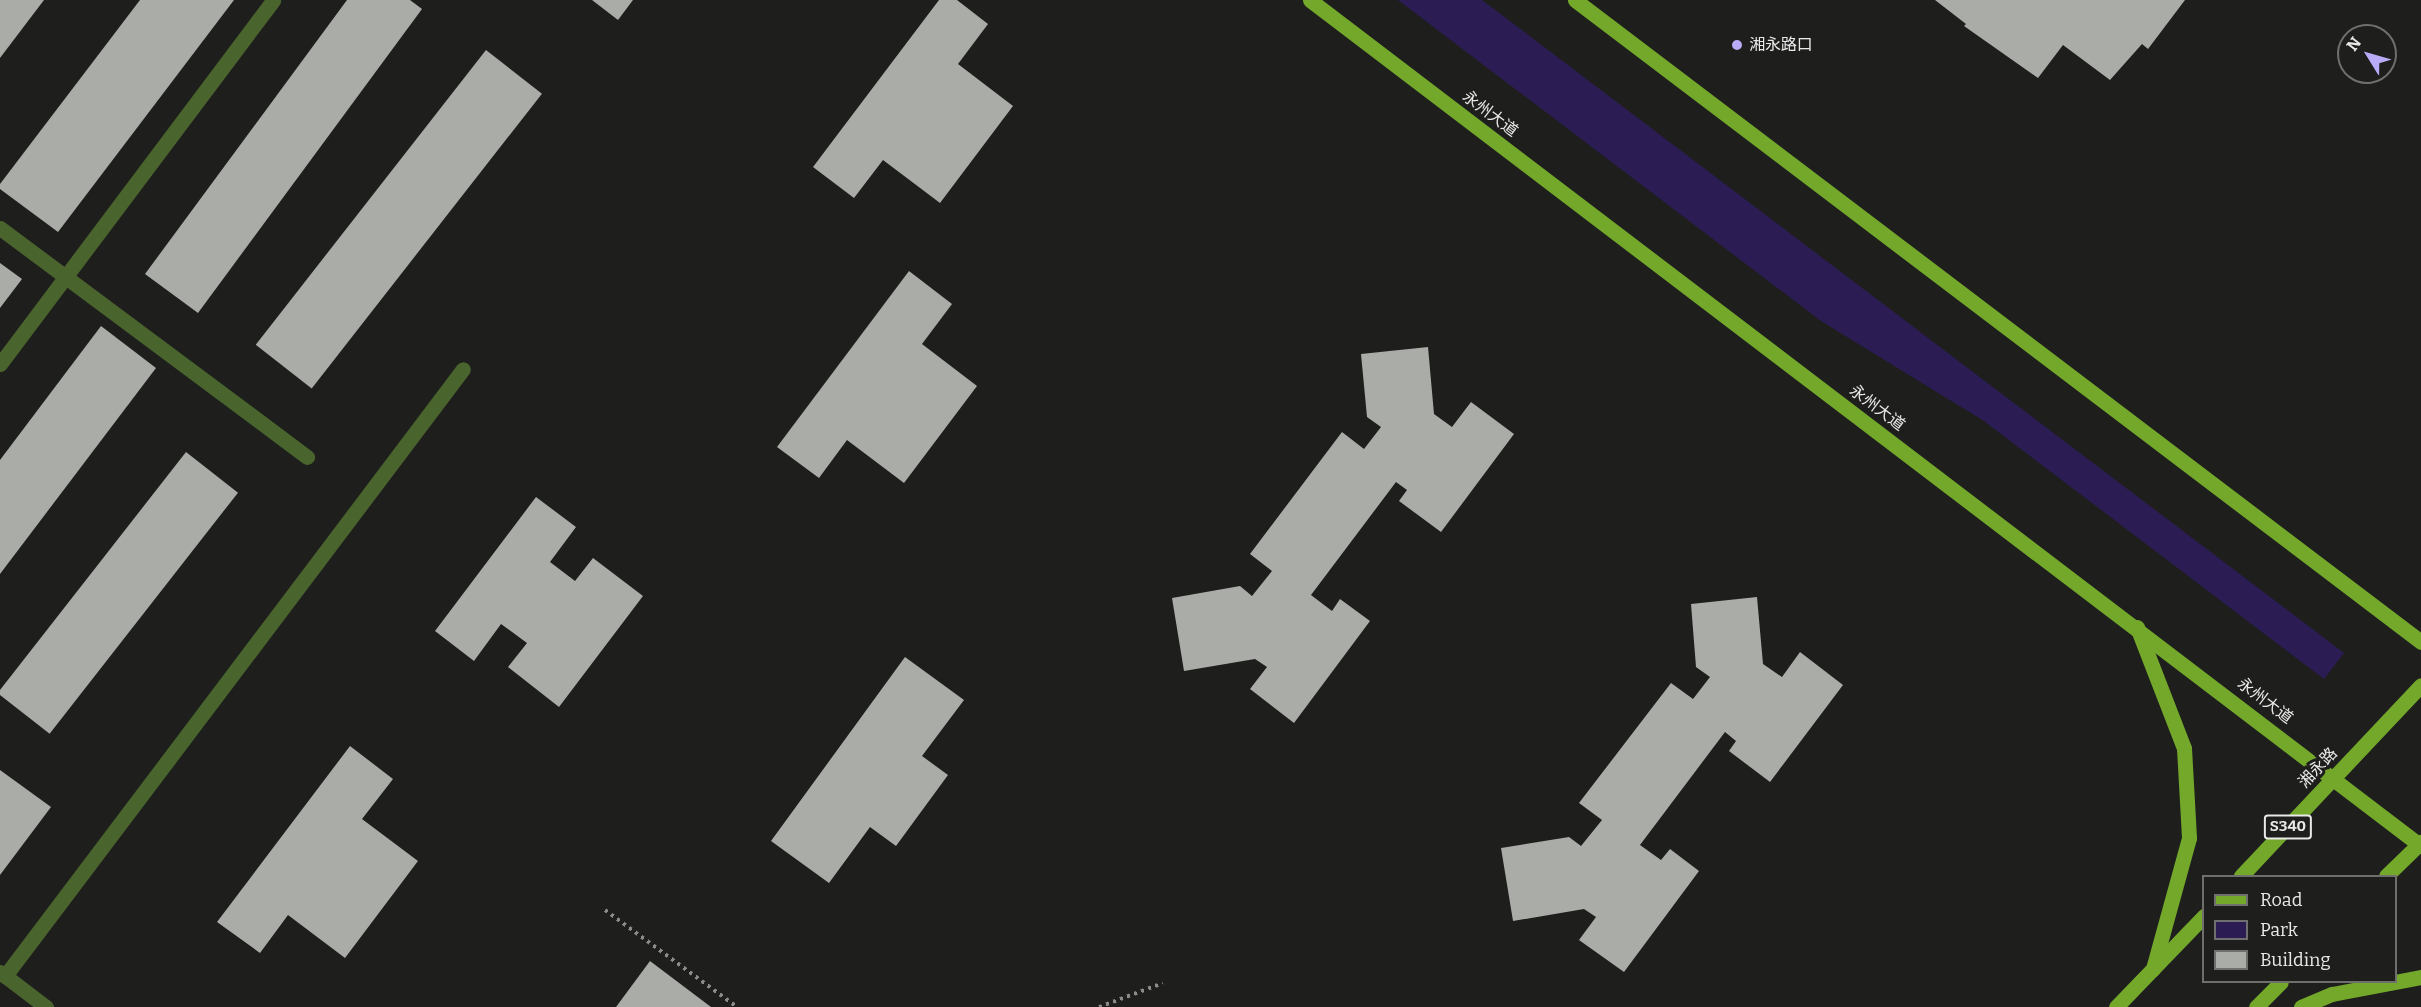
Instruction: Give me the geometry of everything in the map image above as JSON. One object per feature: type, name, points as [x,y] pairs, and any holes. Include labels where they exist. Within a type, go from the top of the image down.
[{"type":"main road","name":"永州大道","points":[[1310,0],[2138,627],[2420,844]]},
{"type":"main road","points":[[1575,0],[2421,642]]},
{"type":"main road","points":[[2138,627],[2184,748],[2189,838],[2153,969]]},
{"type":"main road","name":"湘永路","points":[[2242,875],[2421,685]]},
{"type":"main road","points":[[2387,875],[2420,844]]},
{"type":"main road","points":[[2116,1007],[2202,918]]},
{"type":"main road","points":[[2397,982],[2421,977]]},
{"type":"main road","points":[[2256,1007],[2279,983]]},
{"type":"main road","points":[[2301,1007],[2332,994],[2390,983]]},
{"type":"street","points":[[0,364],[273,0]]},
{"type":"street","points":[[0,228],[307,457]]},
{"type":"street","points":[[46,1007],[2,974],[463,369]]},
{"type":"path","points":[[605,910],[737,1007]]},
{"type":"path","points":[[1099,1007],[1162,983]]},
{"type":"green space","points":[[1398,0],[1482,0],[2344,653],[2324,679],[1984,421],[1821,321]]},
{"type":"building","points":[[0,0],[44,0],[0,58]]},
{"type":"building","points":[[140,0],[234,0],[58,232],[0,189],[0,184]]},
{"type":"building","points":[[347,0],[410,0],[422,9],[198,313],[145,274]]},
{"type":"building","points":[[592,0],[633,0],[618,20]]},
{"type":"building","points":[[939,0],[957,0],[988,24],[958,64],[1013,106],[940,203],[883,160],[854,198],[813,167]]},
{"type":"building","points":[[1935,0],[2185,0],[2148,49],[2142,44],[2110,80],[2063,45],[2038,78],[1964,26],[1966,24]]},
{"type":"building","points":[[486,50],[542,94],[312,388],[256,345]]},
{"type":"building","points":[[0,263],[22,279],[0,308]]},
{"type":"building","points":[[909,271],[952,304],[922,344],[977,386],[904,483],[847,440],[819,478],[777,447]]},
{"type":"building","points":[[101,326],[156,368],[0,574],[0,460]]},
{"type":"building","points":[[1428,347],[1434,414],[1452,427],[1471,402],[1514,434],[1441,532],[1399,501],[1407,490],[1396,482],[1311,595],[1332,611],[1340,599],[1370,621],[1294,723],[1250,689],[1267,667],[1255,659],[1184,671],[1172,598],[1240,586],[1252,596],[1272,571],[1250,554],[1342,432],[1364,449],[1381,427],[1367,417],[1361,354]]},
{"type":"building","points":[[186,452],[238,493],[50,734],[0,695],[0,690]]},
{"type":"building","points":[[536,497],[576,527],[550,562],[575,581],[593,558],[643,596],[559,707],[508,667],[527,643],[501,624],[474,661],[435,631]]},
{"type":"building","points":[[1757,597],[1763,664],[1782,677],[1800,652],[1843,685],[1770,782],[1729,751],[1736,741],[1725,732],[1640,845],[1661,860],[1670,849],[1699,871],[1624,972],[1579,940],[1596,917],[1584,909],[1513,921],[1501,848],[1569,837],[1581,846],[1602,820],[1579,803],[1671,683],[1693,699],[1710,677],[1696,667],[1691,604]]},
{"type":"building","points":[[905,657],[964,700],[922,756],[948,775],[896,846],[870,827],[829,883],[771,841]]},
{"type":"building","points":[[350,746],[393,779],[362,819],[418,861],[345,958],[288,915],[260,953],[217,922]]},
{"type":"building","points":[[0,770],[51,807],[0,875]]},
{"type":"building","points":[[650,961],[711,1007],[616,1007]]},
{"type":"place","name":"湘永路口","points":[[1737,45]]}]
